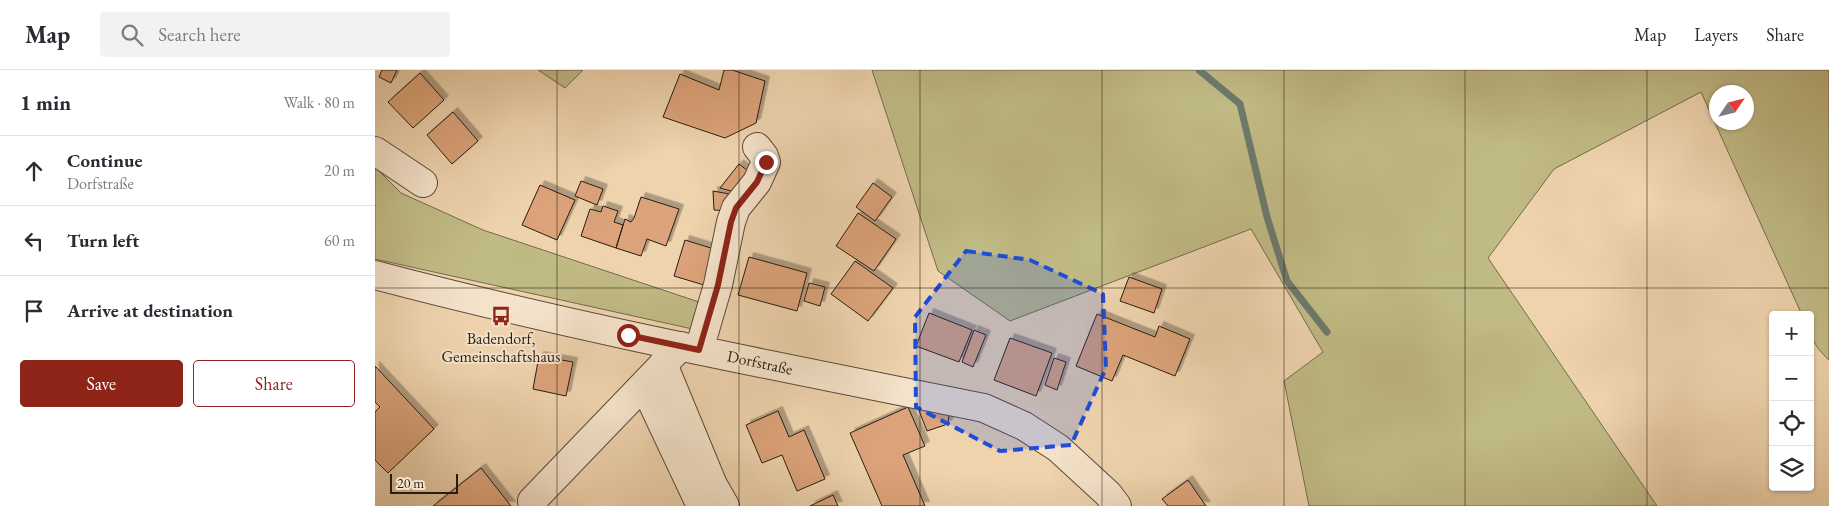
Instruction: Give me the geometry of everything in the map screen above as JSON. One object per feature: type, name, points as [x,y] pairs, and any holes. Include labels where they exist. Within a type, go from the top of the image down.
[{"type":"street","points":[[532,501],[644,385],[681,353],[718,285],[731,222],[736,208],[757,182],[766,162],[757,147]]},
{"type":"street","points":[[375,151],[423,183]]},
{"type":"street","name":"Dorfstraße","points":[[375,275],[681,353],[984,408],[1024,426],[1058,448],[1108,494],[1117,506]]},
{"type":"street","points":[[681,353],[713,485],[725,506]]},
{"type":"street","points":[[644,385],[701,506]]},
{"type":"highlighted area","points":[[966,251],[1030,260],[1103,294],[1106,368],[1071,445],[1000,451],[916,407],[915,317]]},
{"type":"shaded area","points":[[538,70],[583,70],[565,88]]},
{"type":"shaded area","points":[[872,70],[1829,70],[1829,360],[1819,350],[1814,340],[1814,311],[1800,311],[1718,130],[1754,130],[1754,85],[1709,85],[1709,110],[1701,92],[1554,169],[1488,258],[1657,506],[1309,506],[1284,381],[1323,352],[1251,229],[1010,321],[938,271]]},
{"type":"shaded area","points":[[375,167],[401,193],[483,230],[705,304],[697,330],[375,259]]},
{"type":"building","points":[[382,70],[397,70],[391,83],[379,77]]},
{"type":"building","points":[[724,70],[732,70],[765,81],[756,123],[725,138],[663,117],[680,74],[719,90]]},
{"type":"building","points":[[420,73],[444,100],[413,128],[388,102]]},
{"type":"building","points":[[453,112],[478,141],[452,164],[427,135]]},
{"type":"building","points":[[739,164],[752,174],[738,193],[720,188]]},
{"type":"building","points":[[581,181],[603,189],[597,205],[575,196]]},
{"type":"building","points":[[873,183],[892,197],[875,221],[856,207]]},
{"type":"building","points":[[540,185],[575,200],[557,240],[522,225]]},
{"type":"building","points":[[713,191],[735,195],[730,211],[714,210]]},
{"type":"building","points":[[641,197],[679,209],[666,246],[647,239],[641,256],[616,248],[625,219],[631,222],[634,218]]},
{"type":"building","points":[[603,206],[618,211],[614,222],[623,225],[616,248],[581,236],[590,209],[601,212]]},
{"type":"building","points":[[858,213],[896,239],[874,271],[836,246]]},
{"type":"building","points":[[685,240],[714,249],[704,285],[674,276]]},
{"type":"building","points":[[749,257],[807,273],[797,311],[738,295]]},
{"type":"building","points":[[855,261],[893,288],[868,321],[831,294]]},
{"type":"building","points":[[1129,277],[1162,289],[1154,313],[1120,301]]},
{"type":"building","points":[[809,283],[825,287],[820,306],[804,301]]},
{"type":"building","points":[[929,313],[972,330],[959,362],[916,346]]},
{"type":"building","points":[[1097,314],[1155,337],[1159,326],[1190,339],[1175,376],[1123,355],[1112,381],[1076,366]]},
{"type":"building","points":[[974,330],[986,335],[973,367],[962,362]]},
{"type":"building","points":[[1010,338],[1052,353],[1036,396],[994,380]]},
{"type":"building","points":[[539,356],[573,362],[566,396],[533,389]]},
{"type":"building","points":[[1054,358],[1066,362],[1057,390],[1045,385]]},
{"type":"building","points":[[375,366],[434,429],[388,473],[375,460],[375,412],[380,407],[375,402]]},
{"type":"building","points":[[908,407],[925,446],[903,455],[925,506],[882,506],[850,433]]},
{"type":"building","points":[[918,408],[949,415],[948,424],[927,431]]},
{"type":"building","points":[[778,411],[789,437],[804,430],[825,479],[797,491],[782,455],[762,463],[746,425]]},
{"type":"building","points":[[481,468],[511,506],[433,506]]},
{"type":"building","points":[[1188,480],[1206,506],[1168,506],[1162,499]]},
{"type":"building","points":[[833,495],[838,506],[810,506]]},
{"type":"waterway","points":[[1199,70],[1240,104],[1267,217],[1287,281],[1327,332]]},
{"type":"place","name":"Badendorf, Gemeinschaftshaus","points":[[501,316]]},
{"type":"route","points":[[628,335],[699,350],[718,285],[731,222],[736,208],[757,182],[766,162]]}]
